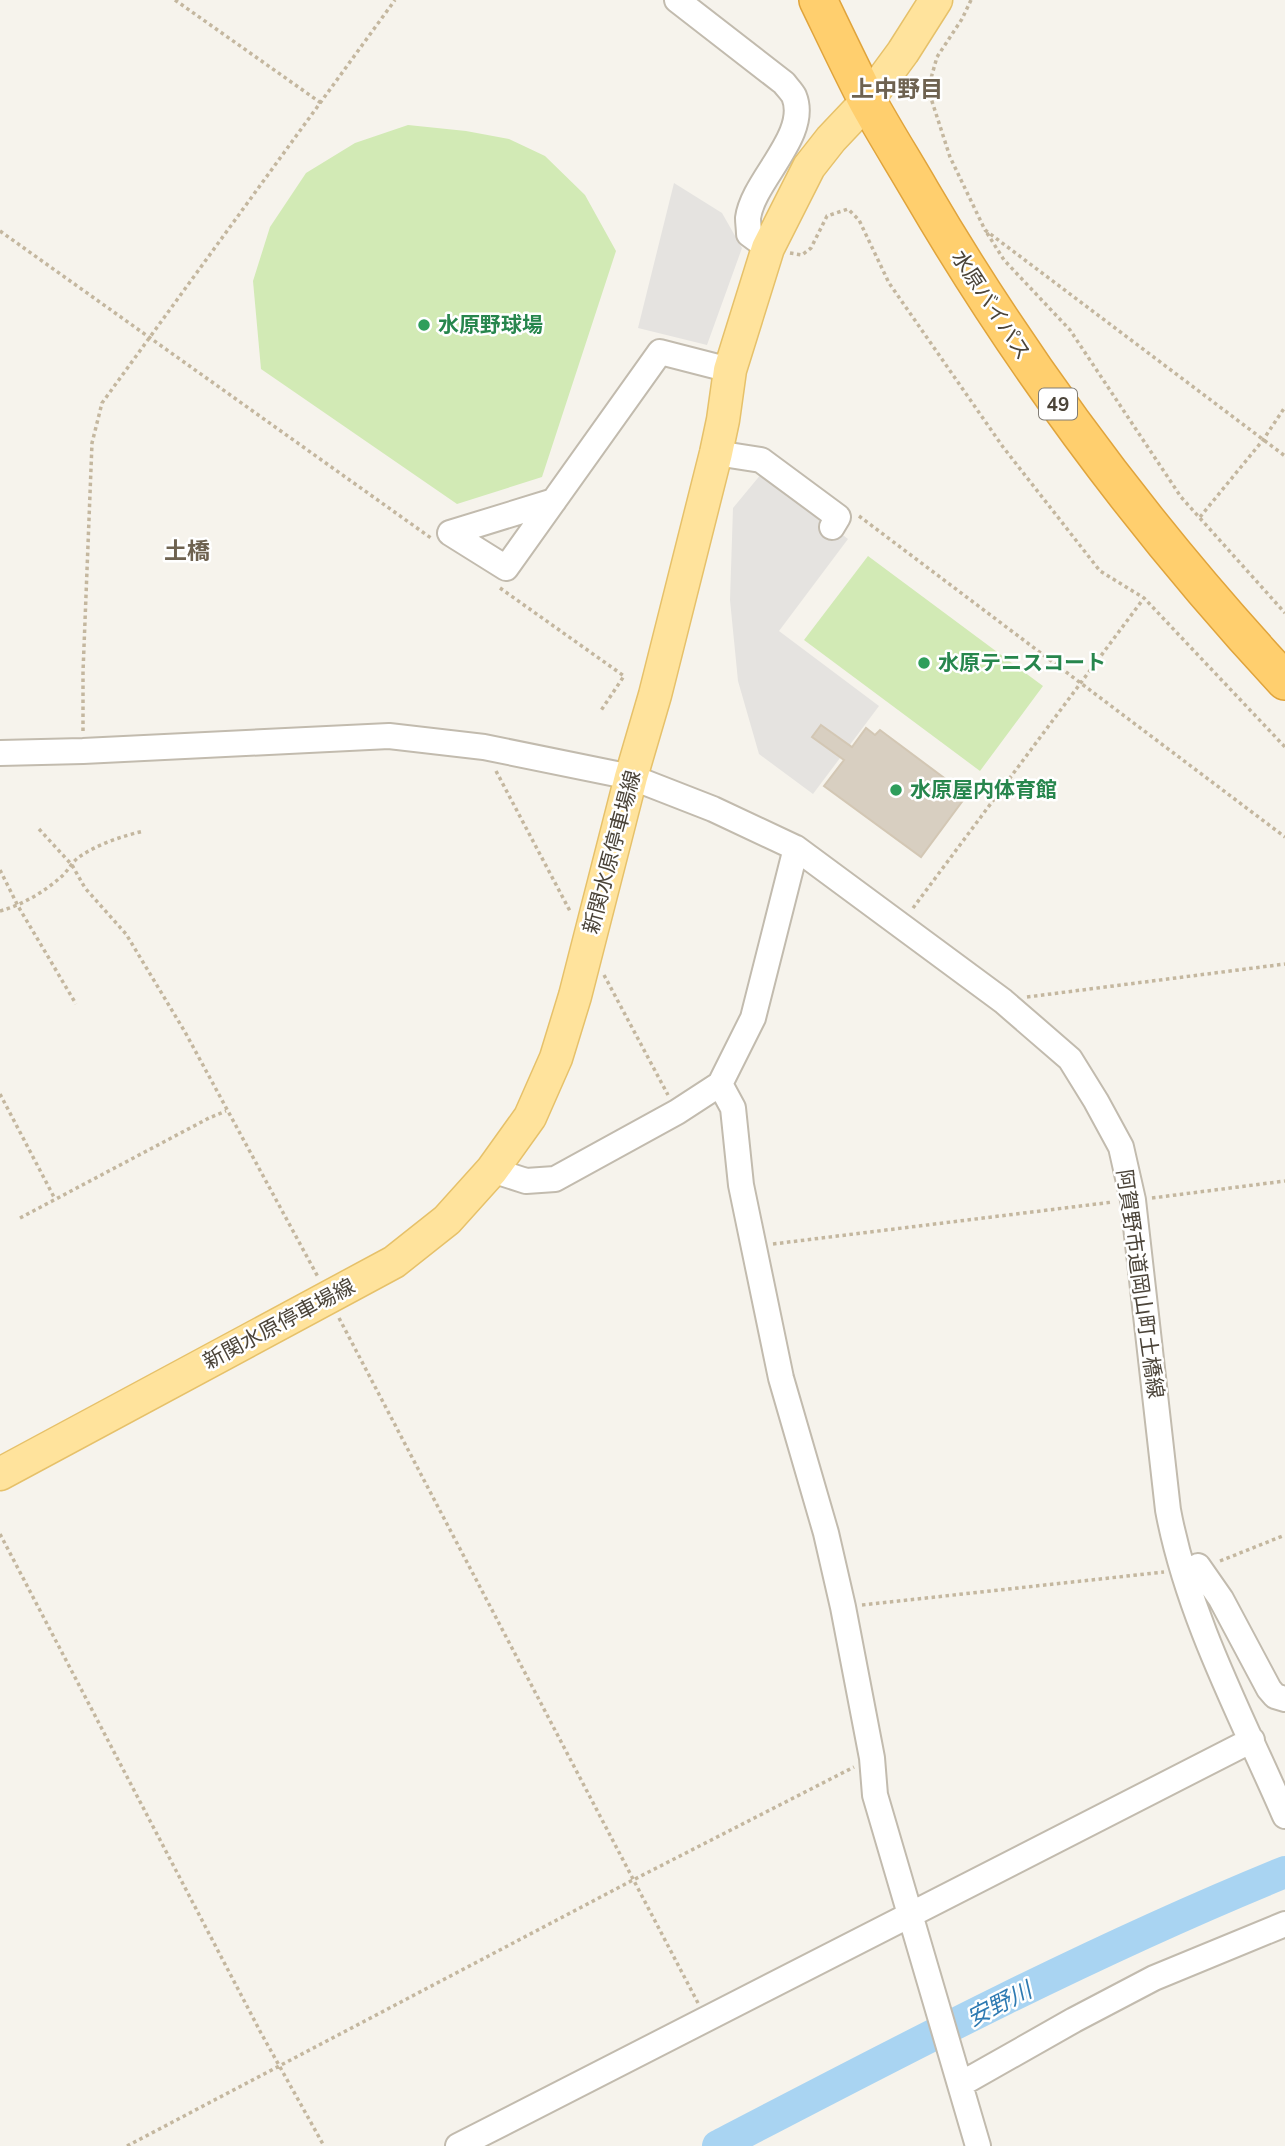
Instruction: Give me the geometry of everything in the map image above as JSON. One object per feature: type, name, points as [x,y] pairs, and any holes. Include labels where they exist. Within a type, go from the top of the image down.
[{"type":"highway","name":"水原バイパス","points":[[818,0],[867,101],[951,244],[1021,351],[1086,443],[1156,533],[1230,622],[1285,681]]},
{"type":"main road","name":"新関水原停車場線","points":[[0,1474],[394,1262],[447,1220],[492,1170],[530,1117],[556,1058],[575,996],[716,453],[730,370],[768,248],[809,167],[867,101],[904,52],[936,0]]},
{"type":"street","points":[[677,0],[784,83],[794,96],[796,110],[793,129],[758,191],[748,217],[749,234],[768,248]]},
{"type":"street","points":[[554,501],[660,352],[730,370]]},
{"type":"street","points":[[716,453],[761,460],[838,517],[832,527]]},
{"type":"street","name":"阿賀野市道岡山町土橋線","points":[[0,752],[83,751],[389,736],[484,747],[631,777],[713,809],[796,848],[1003,1001],[1070,1059],[1121,1147],[1133,1200],[1174,1543],[1190,1568],[1205,1634],[1285,1816]]},
{"type":"street","points":[[492,1170],[526,1181],[555,1179],[677,1112],[720,1084],[753,1018],[796,848]]},
{"type":"street","points":[[720,1084],[733,1108],[741,1185],[781,1378],[826,1533],[843,1607],[872,1758],[875,1796],[978,2146]]},
{"type":"street","points":[[1190,1568],[1221,1599],[1269,1689],[1275,1696],[1285,1699]]},
{"type":"street","points":[[458,2146],[910,1919],[1256,1750]]},
{"type":"street","points":[[959,2078],[1154,1978],[1285,1924]]},
{"type":"path","points":[[175,0],[321,103]]},
{"type":"path","points":[[83,751],[83,672],[92,443],[102,403],[395,0]]},
{"type":"path","points":[[971,0],[937,57],[928,89],[950,157],[985,230],[1004,260],[1070,330],[1181,497],[1285,613]]},
{"type":"path","points":[[768,248],[802,255],[811,248],[827,216],[848,209],[859,220],[889,283],[1003,447],[1100,571],[1144,598],[1285,747]]},
{"type":"path","points":[[985,230],[1285,456]]},
{"type":"path","points":[[0,231],[432,539]]},
{"type":"path","points":[[1200,517],[1263,440],[1285,407]]},
{"type":"path","points":[[859,516],[1285,837]]},
{"type":"path","points":[[500,587],[624,676],[600,712]]},
{"type":"path","points":[[901,924],[1144,598]]},
{"type":"path","points":[[39,829],[125,934],[185,1032],[329,1298],[707,2020]]},
{"type":"path","points":[[0,911],[18,906],[61,877],[76,858],[125,835],[144,831]]},
{"type":"path","points":[[0,870],[18,906],[76,1004]]},
{"type":"path","points":[[1003,1001],[1285,964]]},
{"type":"path","points":[[0,1094],[55,1199]]},
{"type":"path","points":[[20,1218],[226,1111]]},
{"type":"path","points":[[754,1246],[1285,1181]]},
{"type":"path","points":[[0,1534],[255,2021],[324,2146]]},
{"type":"path","points":[[843,1607],[1190,1568],[1229,1559],[1285,1535]]},
{"type":"path","points":[[127,2146],[633,1880],[872,1758]]},
{"type":"green space","name":"水原野球場","points":[[408,125],[509,139],[545,156],[585,195],[616,251],[542,477],[457,504],[261,369],[253,281],[270,227],[306,173],[355,143]]},
{"type":"green space","name":"水原テニスコート","points":[[868,556],[1043,686],[980,771],[804,640]]},
{"type":"shaded area","points":[[674,183],[722,213],[742,248],[707,345],[638,328]]},
{"type":"shaded area","points":[[762,473],[848,539],[779,631],[879,706],[813,794],[759,754],[738,681],[730,600],[733,508]]},
{"type":"building","name":"水原屋内体育館","points":[[821,725],[852,747],[866,728],[875,735],[880,730],[967,795],[921,857],[824,786],[844,760],[812,737]]},
{"type":"waterway","name":"安野川","points":[[718,2146],[1069,1968],[1285,1872]]},
{"type":"place","name":"水原野球場","points":[[424,325]]},
{"type":"place","name":"水原テニスコート","points":[[924,663]]},
{"type":"place","name":"水原屋内体育館","points":[[896,790]]},
{"type":"district","name":"上中野目","points":[[897,89]]},
{"type":"district","name":"土橋","points":[[187,551]]}]
